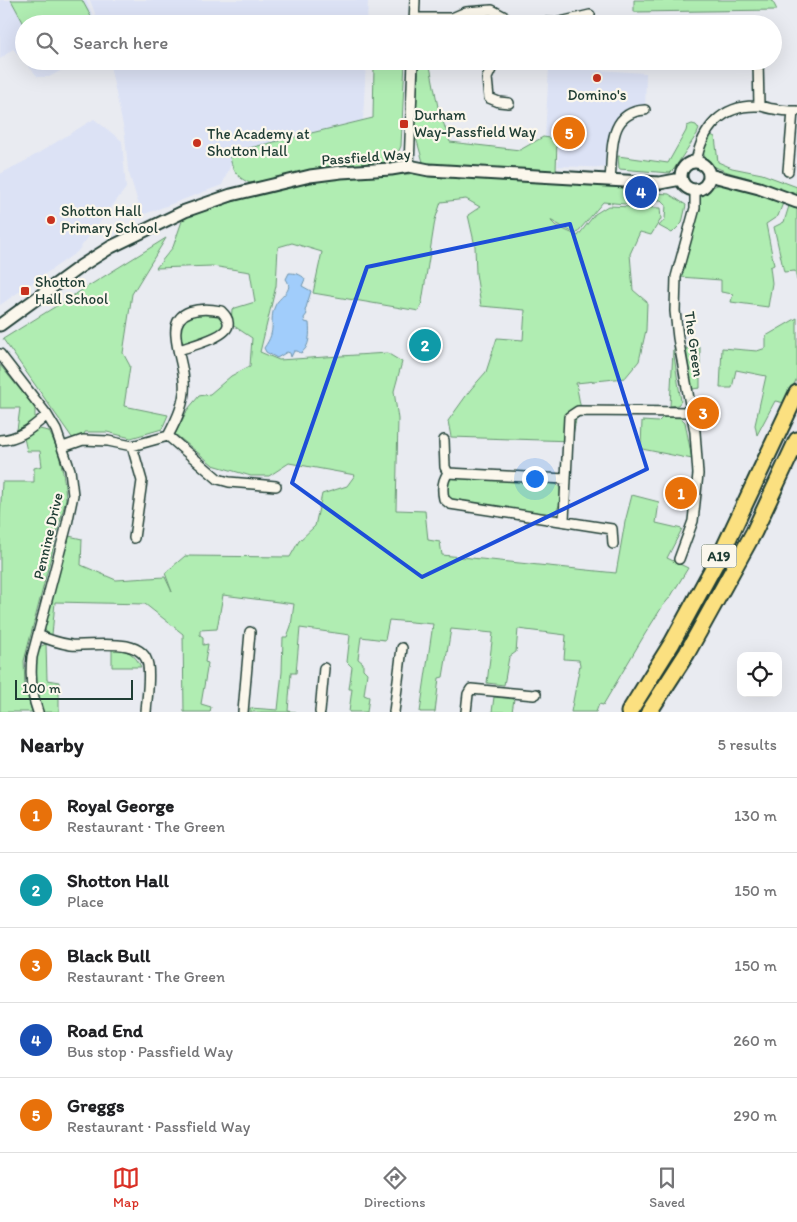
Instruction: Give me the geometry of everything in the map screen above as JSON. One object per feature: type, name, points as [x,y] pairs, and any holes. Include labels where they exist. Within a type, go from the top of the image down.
[{"type":"highway","name":"A19","points":[[629,712],[672,643],[724,546],[797,393]]},
{"type":"highway","name":"A19","points":[[649,712],[687,653],[754,532],[797,440]]},
{"type":"street","points":[[414,15],[415,0]]},
{"type":"street","points":[[459,15],[466,12],[492,10],[501,15]]},
{"type":"street","points":[[409,166],[413,70]]},
{"type":"street","points":[[491,70],[487,78],[489,98],[498,102],[509,103]]},
{"type":"street","points":[[758,70],[759,106]]},
{"type":"street","points":[[696,162],[702,137],[720,116],[731,110],[759,106],[795,111],[788,171]]},
{"type":"street","points":[[610,180],[614,133],[618,123],[627,115],[637,110],[645,110]]},
{"type":"street","points":[[696,162],[706,166],[709,180],[704,187],[695,191],[686,188],[681,176],[683,168],[688,163],[696,162]]},
{"type":"street","name":"Passfield Way","points":[[0,325],[81,266],[111,247],[185,211],[231,195],[310,176],[409,166],[429,170],[660,183],[681,179]]},
{"type":"street","points":[[709,176],[750,186],[797,202]]},
{"type":"street","name":"The Green","points":[[679,559],[693,521],[698,474],[695,432],[675,311],[676,277],[695,208],[695,191]]},
{"type":"street","points":[[63,447],[83,440],[108,440],[132,446],[168,436],[178,416],[184,397],[184,382],[176,336],[176,328],[182,317],[190,311],[210,309],[221,311],[227,318],[228,325],[225,332],[179,350]]},
{"type":"street","name":"Pennine Drive","points":[[0,354],[47,415],[63,447],[70,470],[73,494],[68,524],[32,657],[30,677],[33,700],[38,712]]},
{"type":"street","points":[[564,520],[569,417],[578,410],[691,412]]},
{"type":"street","points":[[0,440],[11,440],[25,433],[47,415]]},
{"type":"street","points":[[168,436],[218,479],[229,482],[276,486]]},
{"type":"street","points":[[444,440],[445,467],[448,474]]},
{"type":"street","points":[[132,446],[142,481],[134,538]]},
{"type":"street","points":[[448,474],[566,479]]},
{"type":"street","points":[[448,474],[442,490],[444,499],[450,504],[564,520],[612,529],[613,544]]},
{"type":"street","points":[[243,712],[250,632]]},
{"type":"street","points":[[38,635],[56,642],[73,645],[122,644],[137,651],[144,656],[148,664],[146,712]]},
{"type":"street","points":[[394,712],[402,648]]},
{"type":"street","points":[[320,712],[324,668]]},
{"type":"street","points":[[466,712],[468,694],[471,689],[536,694]]},
{"type":"highlighted area","points":[[570,224],[647,469],[422,577],[292,483],[367,267]]},
{"type":"shaded area","points":[[0,0],[86,0],[93,15],[15,15],[15,51],[13,49],[0,59]]},
{"type":"shaded area","points":[[90,0],[368,0],[367,15],[96,15]]},
{"type":"shaded area","points":[[32,70],[62,70],[49,77],[38,77]]},
{"type":"shaded area","name":"The Academy at Shotton Hall","points":[[111,70],[366,70],[363,120],[237,151],[222,185],[142,215],[128,170],[125,135]]},
{"type":"shaded area","points":[[549,70],[598,70],[646,73],[645,115],[636,115],[624,124],[617,140],[615,168],[558,166],[559,138],[545,137]]},
{"type":"shaded area","name":"Shotton Hall Primary School","points":[[94,119],[122,141],[126,188],[77,252],[0,305],[0,174],[27,160]]},
{"type":"green space","points":[[11,0],[82,0],[90,15],[19,15]]},
{"type":"green space","points":[[634,0],[772,0],[777,10],[634,12]]},
{"type":"green space","points":[[374,70],[405,70],[401,146],[397,155],[390,162],[342,167],[250,183],[238,175],[231,163],[229,153],[373,118]]},
{"type":"green space","points":[[419,70],[431,70],[438,107],[450,142],[520,150],[543,137],[557,139],[556,171],[430,165],[423,162],[415,134]]},
{"type":"green space","points":[[696,125],[699,129],[697,134],[670,173],[619,169],[618,156],[668,163],[687,126]]},
{"type":"green space","points":[[709,134],[715,137],[718,162],[732,168],[762,174],[797,187],[797,200],[768,188],[755,180],[725,171],[708,162],[704,155],[704,146]]},
{"type":"green space","points":[[412,173],[432,177],[547,181],[620,187],[631,191],[669,194],[686,205],[682,223],[672,233],[659,226],[665,219],[666,205],[661,200],[655,200],[647,206],[603,202],[576,234],[550,220],[556,226],[578,236],[595,214],[608,206],[660,208],[661,219],[651,235],[640,232],[630,254],[633,290],[647,302],[646,330],[639,361],[625,378],[576,383],[582,415],[576,419],[572,441],[451,437],[448,421],[486,372],[497,338],[523,340],[525,310],[481,306],[476,273],[475,246],[468,215],[480,207],[466,199],[441,202],[435,220],[419,311],[313,293],[322,252],[292,243],[278,247],[276,286],[260,352],[279,360],[387,353],[402,362],[394,391],[398,419],[396,510],[425,511],[428,540],[440,542],[442,555],[616,573],[632,495],[659,502],[656,523],[682,529],[667,558],[688,568],[645,634],[603,705],[599,704],[596,712],[571,712],[580,665],[579,660],[564,659],[566,635],[518,629],[516,652],[509,657],[504,685],[487,683],[493,633],[451,629],[443,677],[439,678],[435,712],[420,712],[433,624],[389,620],[385,640],[361,637],[358,659],[363,663],[363,669],[367,673],[364,695],[369,697],[367,712],[349,712],[352,689],[349,689],[352,667],[347,662],[350,635],[300,628],[296,673],[291,673],[288,711],[296,712],[250,712],[250,708],[278,710],[283,637],[287,637],[291,626],[294,604],[223,595],[217,629],[200,630],[200,635],[203,637],[203,645],[208,644],[205,662],[208,663],[201,704],[211,707],[210,712],[184,712],[183,634],[145,604],[55,602],[52,635],[48,634],[43,627],[69,536],[82,539],[81,565],[116,580],[165,577],[172,592],[165,573],[185,556],[290,557],[299,541],[315,526],[322,494],[347,486],[355,475],[289,463],[269,476],[251,476],[213,465],[175,434],[188,409],[199,396],[210,394],[231,376],[250,366],[252,338],[231,324],[232,309],[255,302],[250,272],[212,266],[156,268],[173,247],[182,221],[181,219],[254,195],[310,182],[369,175]]},
{"type":"green space","points":[[722,184],[783,203],[778,216],[766,224],[774,265],[770,267],[772,283],[768,307],[731,302],[733,294],[721,292],[721,280],[680,277],[698,198],[705,191]]},
{"type":"green space","points":[[789,206],[797,209],[797,280],[795,271],[784,272],[774,227],[784,222]]},
{"type":"green space","points":[[166,238],[132,294],[123,353],[130,366],[124,406],[168,415],[162,429],[131,438],[107,432],[85,432],[78,446],[3,339]]},
{"type":"green space","points":[[200,313],[220,315],[223,320],[222,330],[184,344],[179,333],[182,324],[189,317]]},
{"type":"green space","points":[[797,318],[797,378],[785,403],[775,401],[757,435],[755,425],[766,376],[736,370],[732,388],[720,388],[722,348],[757,351],[766,348],[766,336]]},
{"type":"green space","points":[[686,348],[700,348],[700,388],[692,389]]},
{"type":"green space","points":[[673,350],[681,401],[678,405],[670,406]]},
{"type":"green space","points":[[0,365],[35,408],[35,419],[27,427],[17,430],[20,408],[0,408]]},
{"type":"green space","points":[[663,417],[681,418],[685,422],[692,459],[642,449],[642,421],[658,422]]},
{"type":"green space","points":[[39,429],[49,431],[56,448],[63,472],[66,499],[24,661],[25,687],[32,712],[0,712],[0,519],[2,482],[34,482],[34,468],[42,466],[40,451],[27,451],[24,438]]},
{"type":"green space","points":[[450,477],[556,484],[560,488],[558,508],[548,515],[451,501],[446,496],[447,483]]},
{"type":"green space","points":[[46,644],[47,680],[59,682],[59,712],[42,712],[33,677],[37,648]]},
{"type":"green space","points":[[112,649],[130,653],[141,667],[112,667]]},
{"type":"green space","points":[[494,697],[514,699],[512,712],[492,712]]},
{"type":"water","points":[[289,273],[298,274],[303,277],[305,279],[302,286],[311,291],[305,311],[307,314],[304,318],[305,322],[309,323],[309,340],[301,353],[294,351],[291,357],[290,353],[287,352],[277,358],[266,352],[264,348],[271,336],[272,317],[275,306],[289,287],[286,279]]},
{"type":"place","name":"Domino's","points":[[597,78]]},
{"type":"place","name":"Durham Way-Passfield Way","points":[[404,124]]},
{"type":"place","name":"Greggs","points":[[569,133]]},
{"type":"place","name":"The Academy at Shotton Hall","points":[[197,143]]},
{"type":"place","name":"Road End","points":[[641,192]]},
{"type":"place","name":"Shotton Hall Primary School","points":[[51,220]]},
{"type":"place","name":"Shotton Hall School","points":[[25,291]]},
{"type":"place","name":"Shotton Hall","points":[[425,345]]},
{"type":"place","name":"Black Bull","points":[[703,413]]},
{"type":"place","name":"Royal George","points":[[681,493]]}]
